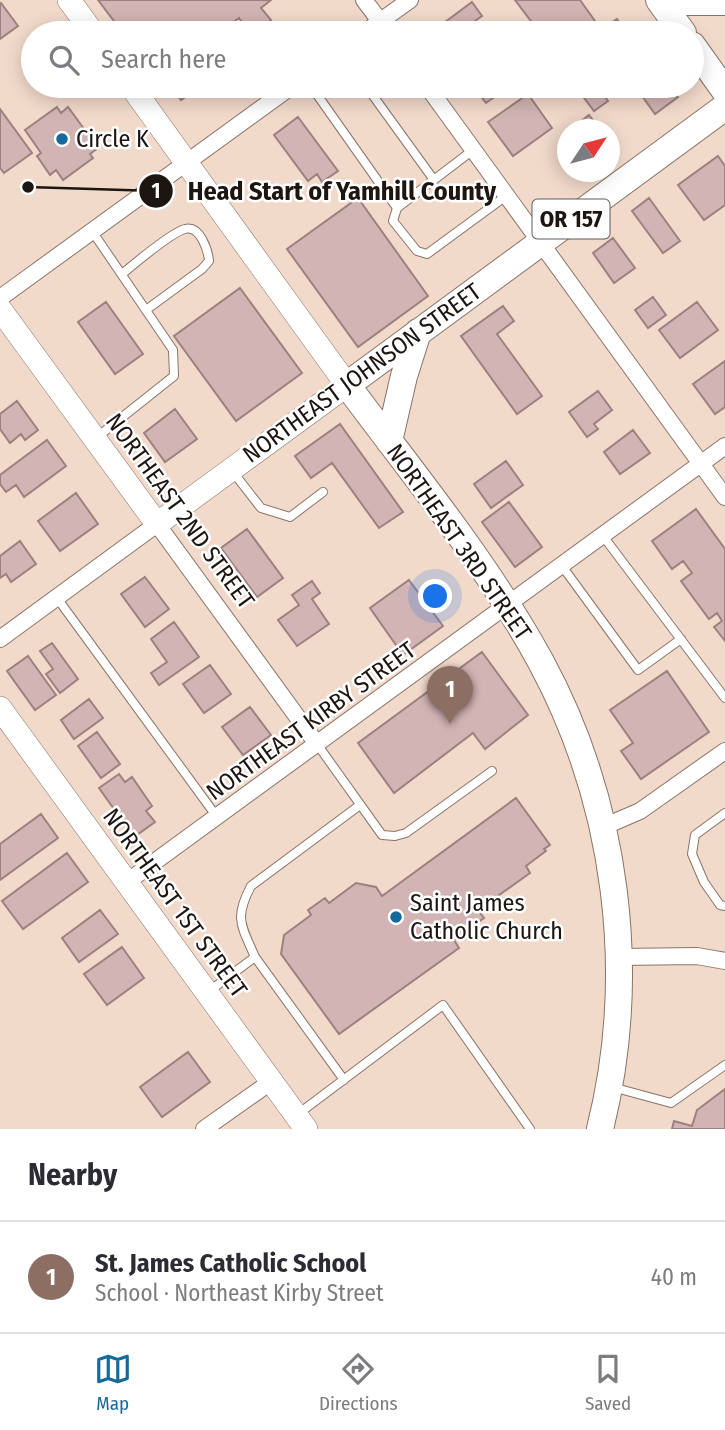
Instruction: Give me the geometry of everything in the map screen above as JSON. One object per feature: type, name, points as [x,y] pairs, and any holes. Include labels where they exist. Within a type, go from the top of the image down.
[{"type":"main road","points":[[661,4],[674,21]]},
{"type":"main road","points":[[704,62],[725,91]]},
{"type":"main road","name":"NORTHEAST JOHNSON STREET","points":[[347,385],[725,107]]},
{"type":"main road","points":[[389,441],[404,376],[418,332]]},
{"type":"main road","name":"NORTHEAST 3RD STREET","points":[[347,385],[470,550],[507,606],[541,662],[571,723],[591,781],[603,827],[615,896],[618,957],[619,1000],[615,1047],[600,1129]]},
{"type":"street","points":[[69,0],[84,21]]},
{"type":"street","points":[[364,0],[380,21]]},
{"type":"street","points":[[390,21],[410,0]]},
{"type":"street","points":[[661,4],[725,7]]},
{"type":"street","name":"NORTHEAST 3RD STREET","points":[[140,98],[347,385]]},
{"type":"street","points":[[0,298],[275,98]]},
{"type":"street","points":[[436,98],[725,497]]},
{"type":"street","name":"NORTHEAST 2ND STREET","points":[[0,309],[317,744]]},
{"type":"street","name":"NORTHEAST JOHNSON STREET","points":[[0,639],[347,385]]},
{"type":"street","name":"NORTHEAST KIRBY STREET","points":[[127,882],[725,446]]},
{"type":"street","name":"NORTHEAST 1ST STREET","points":[[0,708],[301,1122]]},
{"type":"street","points":[[603,827],[639,811],[725,751]]},
{"type":"street","points":[[618,957],[697,956],[725,961]]},
{"type":"street","points":[[204,1129],[272,1081]]},
{"type":"lane","points":[[319,98],[397,208]]},
{"type":"lane","points":[[375,98],[434,180]]},
{"type":"lane","points":[[473,150],[397,208],[393,221],[416,251],[427,254],[506,195]]},
{"type":"lane","points":[[122,274],[168,239],[186,229],[192,229],[200,236],[208,249],[209,261],[146,310]]},
{"type":"lane","points":[[92,231],[173,350],[174,376],[95,439]]},
{"type":"lane","points":[[231,470],[261,508],[290,517],[323,492]]},
{"type":"lane","points":[[603,536],[725,698]]},
{"type":"lane","points":[[562,566],[638,670],[681,639]]},
{"type":"lane","points":[[57,598],[217,817]]},
{"type":"lane","points":[[317,744],[382,835],[406,833],[492,771]]},
{"type":"lane","points":[[344,1080],[255,957],[240,923],[243,901],[251,886],[360,805]]},
{"type":"lane","points":[[725,813],[695,835],[692,854],[704,882],[720,905],[725,906]]},
{"type":"lane","points":[[207,993],[255,957]]},
{"type":"lane","points":[[301,1122],[344,1080],[443,1005],[530,1129]]},
{"type":"lane","points":[[609,1087],[671,1103],[725,1065]]},
{"type":"building","points":[[98,0],[271,0],[261,8],[270,21],[241,21],[239,18],[235,21],[114,21]]},
{"type":"building","points":[[515,0],[580,0],[595,21],[531,21]]},
{"type":"building","points":[[472,2],[482,16],[475,21],[446,21]]},
{"type":"building","points":[[0,4],[18,26],[0,39]]},
{"type":"building","points":[[522,98],[531,98],[552,128],[513,156],[488,122]]},
{"type":"building","points":[[584,98],[606,98],[608,101],[594,111]]},
{"type":"building","points":[[644,98],[677,98],[655,114]]},
{"type":"building","name":"Circle K","points":[[57,107],[61,113],[68,107],[98,148],[90,154],[93,158],[63,180],[56,170],[50,175],[37,156],[41,153],[25,130]]},
{"type":"building","points":[[0,109],[32,153],[4,173],[0,168]]},
{"type":"building","points":[[298,117],[338,171],[322,182],[317,174],[308,181],[274,135]]},
{"type":"building","points":[[718,156],[725,166],[725,205],[704,220],[678,185]]},
{"type":"building","points":[[358,198],[428,296],[358,347],[287,249]]},
{"type":"building","points":[[649,198],[680,241],[663,253],[632,211]]},
{"type":"building","points":[[613,238],[635,268],[614,283],[593,253]]},
{"type":"building","points":[[240,288],[302,373],[236,421],[174,336]]},
{"type":"building","points":[[653,297],[666,315],[648,328],[635,310]]},
{"type":"building","points":[[106,302],[143,354],[115,374],[78,322]]},
{"type":"building","points":[[697,302],[718,330],[680,358],[659,330]]},
{"type":"building","points":[[503,306],[514,321],[497,334],[542,396],[517,414],[461,336]]},
{"type":"building","points":[[725,361],[725,407],[715,414],[693,384]]},
{"type":"building","points":[[598,391],[612,410],[594,424],[598,429],[587,437],[569,412]]},
{"type":"building","points":[[17,401],[38,430],[25,440],[21,434],[10,443],[0,429],[0,414]]},
{"type":"building","points":[[175,409],[197,439],[165,462],[144,433]]},
{"type":"building","points":[[340,424],[403,512],[379,528],[332,463],[311,478],[295,456]]},
{"type":"building","points":[[633,430],[650,453],[620,474],[604,452]]},
{"type":"building","points":[[47,440],[66,466],[24,497],[16,485],[6,492],[0,484],[0,475]]},
{"type":"building","points":[[506,461],[523,485],[491,508],[474,484]]},
{"type":"building","points":[[76,493],[98,524],[60,551],[38,521]]},
{"type":"building","points":[[509,502],[542,547],[515,567],[482,522]]},
{"type":"building","points":[[696,509],[725,549],[725,641],[714,627],[722,621],[717,613],[709,619],[681,581],[692,573],[683,561],[672,569],[652,541]]},
{"type":"building","points":[[247,529],[283,578],[257,597],[221,548]]},
{"type":"building","points":[[20,541],[36,564],[11,582],[6,574],[0,578],[0,556]]},
{"type":"building","points":[[145,577],[169,609],[145,627],[121,594]]},
{"type":"building","points":[[409,580],[443,626],[403,655],[370,608]]},
{"type":"building","points":[[312,581],[320,593],[312,599],[329,624],[297,646],[278,620],[299,605],[292,595]]},
{"type":"building","points":[[174,622],[199,657],[159,685],[151,673],[167,662],[151,639]]},
{"type":"building","points":[[52,643],[78,679],[60,693],[46,674],[53,669],[40,651]]},
{"type":"building","points":[[482,652],[528,715],[485,749],[473,733],[394,793],[358,743]]},
{"type":"building","points":[[28,656],[56,695],[35,710],[7,671]]},
{"type":"building","points":[[210,665],[231,694],[204,713],[183,684]]},
{"type":"building","points":[[667,671],[709,732],[641,779],[621,751],[633,743],[610,710]]},
{"type":"building","points":[[89,699],[103,718],[74,739],[61,720]]},
{"type":"building","points":[[250,707],[271,735],[243,755],[222,727]]},
{"type":"building","points":[[97,732],[120,764],[101,778],[78,746]]},
{"type":"building","points":[[119,774],[125,782],[132,777],[152,806],[146,811],[155,822],[134,837],[99,788]]},
{"type":"building","name":"Saint James Catholic Church","points":[[516,798],[550,845],[526,866],[530,873],[478,910],[484,918],[454,940],[459,948],[339,1034],[281,954],[284,935],[311,915],[308,910],[325,898],[329,903],[356,883],[376,887],[382,896]]},
{"type":"building","points":[[41,814],[58,838],[0,880],[0,844]]},
{"type":"building","points":[[67,853],[88,882],[23,929],[2,901]]},
{"type":"building","points":[[100,910],[118,934],[79,962],[62,938]]},
{"type":"building","points":[[122,947],[144,978],[107,1005],[84,974]]},
{"type":"building","points":[[188,1052],[210,1082],[162,1117],[140,1087]]},
{"type":"building","points":[[725,1089],[725,1129],[672,1129],[674,1121],[692,1126],[697,1110]]},
{"type":"place","name":"Circle K","points":[[62,139]]},
{"type":"place","name":"Head Start of Yamhill County","points":[[28,187]]},
{"type":"place","name":"St. James Catholic School","points":[[450,724]]},
{"type":"place","name":"Saint James Catholic Church","points":[[396,917]]}]
